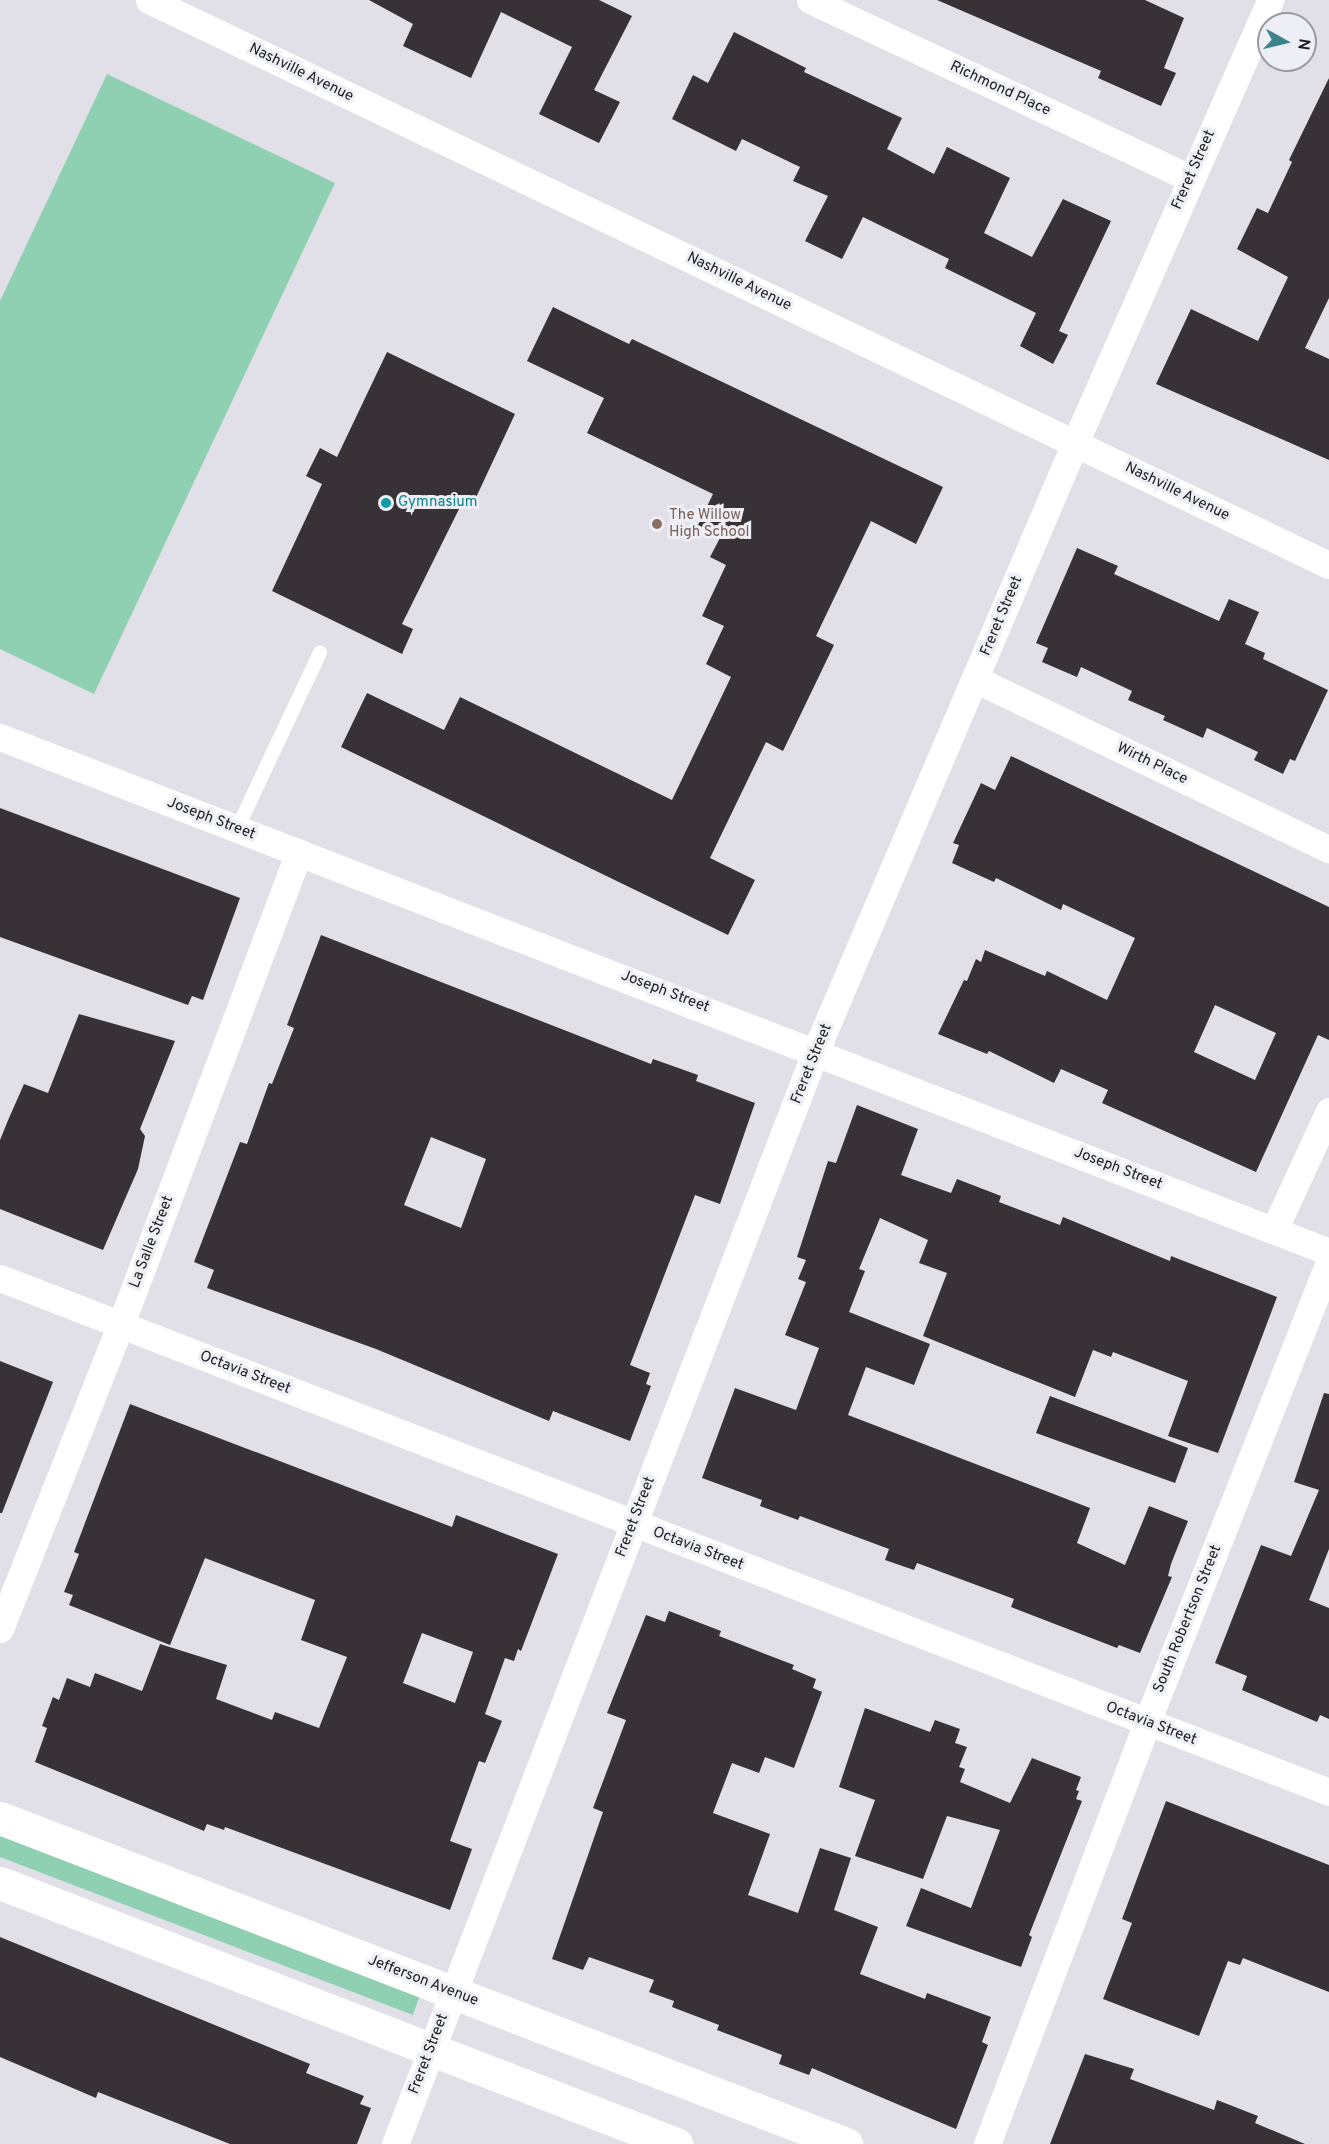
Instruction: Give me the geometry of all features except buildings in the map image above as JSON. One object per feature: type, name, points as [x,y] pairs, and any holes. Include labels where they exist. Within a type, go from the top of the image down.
[{"type":"street","name":"Nashville Avenue","points":[[149,0],[1329,565]]},
{"type":"street","name":"Richmond Place","points":[[810,0],[1190,178]]},
{"type":"street","name":"Freret Street","points":[[395,2144],[816,1050],[1075,443],[1270,0]]},
{"type":"street","name":"Wirth Place","points":[[975,679],[1329,849]]},
{"type":"street","name":"Joseph Street","points":[[0,737],[816,1050],[1329,1252]]},
{"type":"street","name":"La Salle Street","points":[[0,1629],[121,1324],[299,852]]},
{"type":"street","points":[[1275,1230],[1329,1111]]},
{"type":"street","name":"South Robertson Street","points":[[987,2144],[1147,1722],[1329,1263]]},
{"type":"street","name":"Octavia Street","points":[[0,1278],[1329,1792]]},
{"type":"street","name":"Jefferson Avenue","points":[[0,1818],[846,2144]]},
{"type":"street","points":[[0,1883],[430,2052],[676,2144]]},
{"type":"lane","points":[[237,829],[320,652]]},
{"type":"green space","points":[[107,74],[335,183],[94,694],[0,649],[0,301]]},
{"type":"green space","points":[[0,1833],[420,1995],[413,2015],[0,1857]]},
{"type":"place","name":"Gymnasium","points":[[386,503]]},
{"type":"place","name":"The Willow High School","points":[[657,524]]}]
